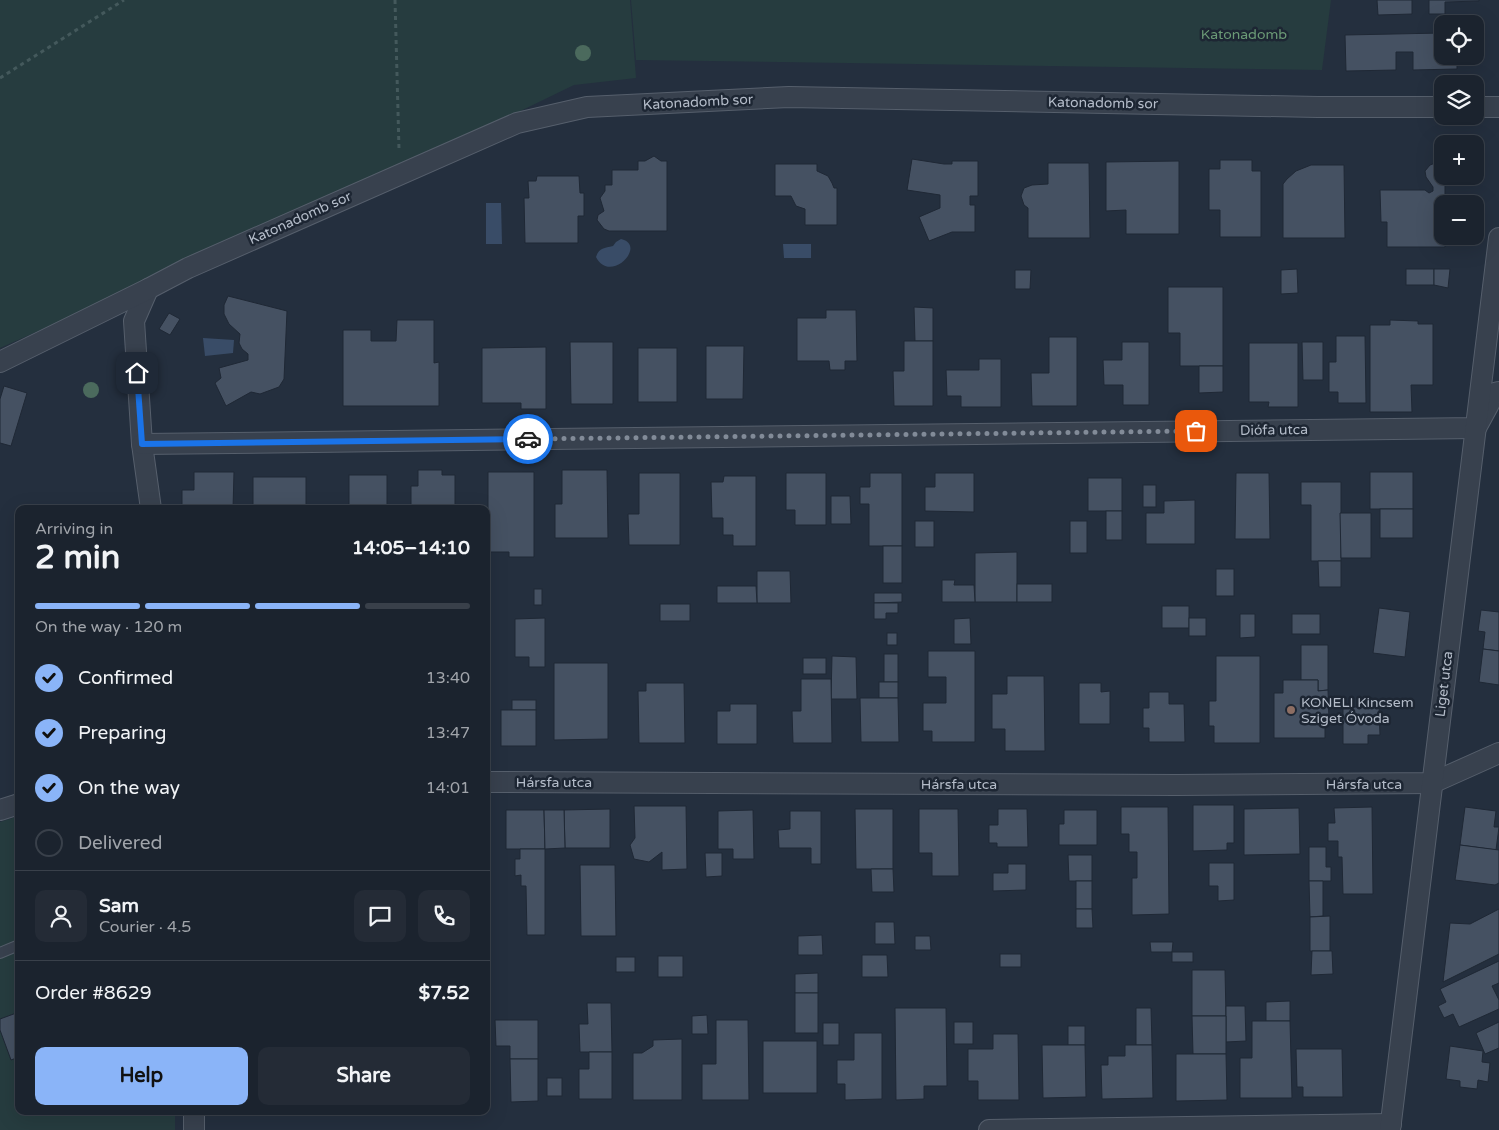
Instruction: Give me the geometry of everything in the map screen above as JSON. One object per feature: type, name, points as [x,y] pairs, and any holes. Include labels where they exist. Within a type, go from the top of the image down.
[{"type":"street","name":"Katonadomb sor","points":[[0,362],[188,268],[517,122],[587,107],[789,97],[1308,107],[1434,107]]},
{"type":"street","points":[[1484,107],[1499,107]]},
{"type":"street","name":"Liget utca","points":[[1390,1127],[1499,238]]},
{"type":"street","points":[[148,289],[134,321],[142,444],[151,505]]},
{"type":"street","points":[[113,307],[134,321]]},
{"type":"street","points":[[1476,428],[1495,393],[1499,392]]},
{"type":"street","name":"Diófa utca","points":[[142,444],[1476,428]]},
{"type":"street","points":[[1432,784],[1499,754]]},
{"type":"street","name":"Hársfa utca","points":[[490,782],[1166,785],[1432,784]]},
{"type":"street","points":[[0,810],[15,805]]},
{"type":"street","points":[[194,1115],[194,1130]]},
{"type":"street","points":[[989,1130],[1390,1127]]},
{"type":"lane","points":[[0,953],[15,947]]},
{"type":"path","points":[[0,78],[124,0]]},
{"type":"path","points":[[396,0],[400,174]]},
{"type":"green space","points":[[0,0],[630,0],[636,78],[574,85],[365,186],[0,348]]},
{"type":"green space","name":"Katonadomb","points":[[631,0],[1331,0],[1322,70],[636,60]]},
{"type":"green space","points":[[15,817],[15,1115],[175,1115],[175,1130],[0,1130],[0,822]]},
{"type":"water","points":[[486,203],[501,203],[502,244],[486,244]]},
{"type":"water","points":[[621,239],[628,243],[630,248],[629,255],[617,265],[610,267],[602,265],[596,257],[600,250],[613,246]]},
{"type":"water","points":[[783,244],[811,244],[811,258],[784,258]]},
{"type":"water","points":[[203,338],[234,340],[233,353],[205,356]]},
{"type":"building","points":[[1377,0],[1412,0],[1412,14],[1378,15]]},
{"type":"building","points":[[1429,0],[1479,1],[1445,2],[1445,14],[1429,14]]},
{"type":"building","points":[[1434,33],[1434,65],[1457,65],[1457,69],[1413,70],[1413,52],[1396,52],[1396,70],[1346,71],[1345,35]]},
{"type":"building","points":[[654,156],[661,161],[667,161],[667,231],[609,231],[604,229],[597,220],[598,215],[604,211],[600,198],[605,191],[605,185],[612,185],[612,170],[638,170],[638,161],[645,161]]},
{"type":"building","points":[[912,159],[944,164],[952,164],[952,161],[978,161],[978,196],[970,196],[970,205],[975,205],[975,232],[952,232],[929,241],[919,217],[940,208],[940,195],[907,190]]},
{"type":"building","points":[[1220,160],[1252,160],[1252,171],[1261,171],[1261,237],[1220,237],[1220,210],[1209,210],[1209,169],[1220,169]]},
{"type":"building","points":[[1179,161],[1179,234],[1126,234],[1126,210],[1106,211],[1106,162]]},
{"type":"building","points":[[1048,163],[1089,163],[1090,238],[1028,238],[1028,208],[1024,205],[1021,196],[1024,188],[1032,185],[1048,184]]},
{"type":"building","points":[[775,164],[817,164],[817,171],[828,176],[834,188],[837,188],[837,225],[805,225],[805,209],[796,206],[791,196],[775,196]]},
{"type":"building","points":[[1434,164],[1434,185],[1445,185],[1445,195],[1434,195],[1434,245],[1445,245],[1445,247],[1387,247],[1387,222],[1381,222],[1380,190],[1425,190],[1429,193],[1433,191],[1425,171]]},
{"type":"building","points":[[1311,165],[1344,165],[1345,238],[1283,238],[1283,184],[1296,171]]},
{"type":"building","points":[[537,176],[579,176],[580,193],[584,193],[584,216],[578,216],[578,243],[525,243],[524,198],[529,198],[528,181],[536,181]]},
{"type":"building","points":[[1297,269],[1298,293],[1281,294],[1281,270]]},
{"type":"building","points":[[1406,269],[1434,269],[1434,285],[1406,285]]},
{"type":"building","points":[[1434,269],[1450,269],[1448,288],[1434,285]]},
{"type":"building","points":[[1015,270],[1031,270],[1030,289],[1015,289]]},
{"type":"building","points":[[1168,287],[1223,287],[1223,366],[1180,366],[1180,333],[1168,333]]},
{"type":"building","points":[[228,296],[287,311],[284,379],[279,387],[260,394],[251,392],[226,406],[215,383],[221,378],[219,368],[248,360],[248,354],[239,343],[240,334],[229,324],[224,314],[224,305]]},
{"type":"building","points":[[914,307],[933,308],[933,341],[915,341]]},
{"type":"building","points":[[826,310],[856,310],[857,361],[845,361],[845,370],[830,370],[829,361],[797,361],[797,318],[826,318]]},
{"type":"building","points":[[169,313],[180,319],[170,335],[159,329]]},
{"type":"building","points":[[397,320],[434,320],[434,363],[439,362],[439,406],[343,406],[343,330],[371,330],[371,341],[396,341]]},
{"type":"building","points":[[1390,320],[1418,321],[1418,324],[1433,324],[1433,385],[1411,385],[1412,412],[1370,412],[1370,325],[1390,325]]},
{"type":"building","points":[[1336,336],[1365,336],[1366,403],[1338,403],[1338,392],[1329,392],[1329,362],[1336,362]]},
{"type":"building","points":[[1049,337],[1077,337],[1077,406],[1032,406],[1031,373],[1049,373]]},
{"type":"building","points":[[904,341],[933,341],[933,406],[894,406],[893,371],[904,371]]},
{"type":"building","points":[[570,342],[613,342],[613,404],[571,404]]},
{"type":"building","points":[[1122,342],[1149,342],[1149,405],[1123,405],[1123,385],[1104,385],[1103,360],[1122,360]]},
{"type":"building","points":[[1302,342],[1323,342],[1323,380],[1303,380]]},
{"type":"building","points":[[1249,343],[1298,343],[1298,407],[1268,407],[1269,402],[1249,402]]},
{"type":"building","points":[[706,346],[744,346],[743,399],[706,399]]},
{"type":"building","points":[[546,347],[546,409],[521,409],[521,403],[482,403],[482,348]]},
{"type":"building","points":[[638,348],[677,348],[677,402],[638,402]]},
{"type":"building","points":[[979,359],[1001,359],[1001,407],[961,407],[961,396],[947,396],[946,370],[979,370]]},
{"type":"building","points":[[1199,366],[1223,366],[1223,392],[1199,393]]},
{"type":"building","points":[[4,386],[27,393],[11,446],[0,443],[0,399]]},
{"type":"building","points":[[418,470],[442,470],[442,475],[455,475],[455,505],[411,505],[411,486],[418,486]]},
{"type":"building","points":[[562,470],[607,470],[608,538],[555,538],[555,504],[562,504]]},
{"type":"building","points":[[194,472],[234,472],[233,505],[182,505],[182,490],[194,490]]},
{"type":"building","points":[[488,472],[534,472],[534,557],[509,557],[509,552],[490,552],[490,505],[488,505]]},
{"type":"building","points":[[1370,472],[1413,472],[1413,509],[1370,509]]},
{"type":"building","points":[[639,473],[680,473],[680,545],[629,545],[628,514],[639,514]]},
{"type":"building","points":[[786,473],[826,473],[826,525],[795,525],[795,510],[786,510]]},
{"type":"building","points":[[870,473],[902,473],[902,546],[869,546],[869,504],[860,504],[860,487],[870,487]]},
{"type":"building","points":[[935,473],[974,473],[974,512],[925,511],[925,487],[935,487]]},
{"type":"building","points":[[1236,473],[1269,473],[1270,539],[1235,539]]},
{"type":"building","points":[[349,475],[387,475],[387,505],[349,505]]},
{"type":"building","points":[[724,476],[756,476],[756,546],[733,546],[733,535],[723,535],[723,518],[712,518],[711,482],[723,482]]},
{"type":"building","points":[[253,477],[306,477],[306,505],[253,505]]},
{"type":"building","points":[[1088,478],[1122,478],[1122,511],[1088,511]]},
{"type":"building","points":[[1301,482],[1341,482],[1341,561],[1311,561],[1311,505],[1301,505]]},
{"type":"building","points":[[1143,485],[1156,485],[1156,507],[1143,507]]},
{"type":"building","points":[[831,496],[850,496],[851,524],[831,524]]},
{"type":"building","points":[[1195,500],[1195,544],[1146,544],[1146,513],[1164,513],[1164,501]]},
{"type":"building","points":[[1380,509],[1413,509],[1413,538],[1380,538]]},
{"type":"building","points":[[1106,511],[1122,511],[1122,540],[1106,540]]},
{"type":"building","points":[[1340,513],[1371,513],[1371,558],[1341,558]]},
{"type":"building","points":[[915,521],[934,521],[934,547],[915,547]]},
{"type":"building","points":[[1070,521],[1087,521],[1087,553],[1070,553]]},
{"type":"building","points":[[883,546],[902,546],[902,583],[883,583]]},
{"type":"building","points":[[1017,552],[1017,602],[975,602],[975,553]]},
{"type":"building","points":[[1318,561],[1341,561],[1341,587],[1319,587]]},
{"type":"building","points":[[1216,569],[1234,569],[1234,596],[1216,596]]},
{"type":"building","points":[[757,571],[790,571],[791,603],[757,603]]},
{"type":"building","points":[[942,580],[955,580],[954,585],[974,585],[975,602],[942,602]]},
{"type":"building","points":[[1017,584],[1052,584],[1052,602],[1017,602]]},
{"type":"building","points":[[717,586],[756,586],[757,603],[717,603]]},
{"type":"building","points":[[534,589],[542,589],[542,605],[534,605]]},
{"type":"building","points":[[874,593],[902,593],[902,602],[874,603]]},
{"type":"building","points":[[874,603],[898,603],[898,613],[886,613],[886,619],[874,619]]},
{"type":"building","points":[[660,604],[690,604],[690,621],[660,621]]},
{"type":"building","points":[[1162,606],[1189,606],[1189,628],[1162,628]]},
{"type":"building","points":[[1379,608],[1410,612],[1405,657],[1373,653]]},
{"type":"building","points":[[1481,610],[1499,612],[1499,651],[1483,649],[1485,632],[1478,631]]},
{"type":"building","points":[[1240,614],[1255,614],[1255,637],[1240,638]]},
{"type":"building","points":[[1292,614],[1320,614],[1320,634],[1292,634]]},
{"type":"building","points":[[545,618],[545,667],[529,667],[529,657],[515,657],[515,619]]},
{"type":"building","points":[[970,618],[971,644],[954,644],[954,619]]},
{"type":"building","points":[[1189,618],[1206,618],[1206,636],[1189,636]]},
{"type":"building","points":[[887,633],[897,633],[897,645],[887,645]]},
{"type":"building","points":[[1301,645],[1328,645],[1328,690],[1318,691],[1318,680],[1301,680]]},
{"type":"building","points":[[1483,649],[1499,651],[1499,685],[1479,682]]},
{"type":"building","points":[[928,651],[975,651],[975,742],[932,742],[932,731],[923,731],[923,703],[946,703],[946,677],[928,677]]},
{"type":"building","points":[[884,654],[898,654],[898,682],[884,682]]},
{"type":"building","points":[[832,656],[856,657],[857,699],[831,699]]},
{"type":"building","points":[[1216,656],[1260,656],[1260,743],[1214,743],[1214,726],[1209,726],[1209,701],[1216,701]]},
{"type":"building","points":[[803,658],[826,658],[826,674],[803,674]]},
{"type":"building","points":[[554,663],[608,663],[608,739],[554,740]]},
{"type":"building","points":[[1007,676],[1044,676],[1045,751],[1005,751],[1005,729],[992,729],[992,694],[1007,694]]},
{"type":"building","points":[[801,679],[831,679],[832,743],[793,743],[792,711],[801,711]]},
{"type":"building","points":[[1283,680],[1318,680],[1318,691],[1328,690],[1329,721],[1325,721],[1325,738],[1274,738],[1274,693],[1283,693]]},
{"type":"building","points":[[879,682],[898,682],[898,698],[879,698]]},
{"type":"building","points":[[646,683],[684,683],[685,743],[639,743],[638,691],[646,691]]},
{"type":"building","points":[[1079,683],[1101,683],[1101,692],[1110,691],[1110,724],[1079,724]]},
{"type":"building","points":[[1149,692],[1169,692],[1169,704],[1184,704],[1185,742],[1149,742],[1149,728],[1143,728],[1143,708],[1149,708]]},
{"type":"building","points":[[860,698],[898,698],[899,742],[861,742]]},
{"type":"building","points":[[512,700],[536,700],[536,710],[512,710]]},
{"type":"building","points":[[730,704],[757,704],[757,744],[717,744],[717,711],[730,711]]},
{"type":"building","points":[[1343,707],[1379,707],[1380,735],[1368,735],[1368,744],[1343,744]]},
{"type":"building","points":[[501,710],[536,710],[536,746],[501,746]]},
{"type":"building","points":[[1193,805],[1234,805],[1234,843],[1227,843],[1227,850],[1193,851]]},
{"type":"building","points":[[634,806],[686,806],[687,869],[662,870],[662,852],[649,862],[634,859],[630,845],[635,838]]},
{"type":"building","points":[[1121,807],[1168,807],[1169,914],[1132,915],[1132,878],[1137,878],[1137,852],[1129,852],[1129,834],[1121,834]]},
{"type":"building","points":[[1372,807],[1373,894],[1343,894],[1342,857],[1338,857],[1338,841],[1328,841],[1328,823],[1335,823],[1334,808]]},
{"type":"building","points":[[1465,807],[1496,811],[1494,827],[1499,827],[1496,850],[1460,845]]},
{"type":"building","points":[[1299,808],[1300,854],[1244,855],[1244,809]]},
{"type":"building","points":[[610,809],[610,848],[565,848],[564,810]]},
{"type":"building","points":[[855,809],[893,809],[893,869],[856,869]]},
{"type":"building","points":[[919,809],[958,809],[959,876],[932,876],[932,853],[919,853]]},
{"type":"building","points":[[998,809],[1027,809],[1028,847],[997,847],[997,843],[989,843],[989,825],[998,825]]},
{"type":"building","points":[[506,810],[544,810],[545,849],[506,849]]},
{"type":"building","points":[[544,810],[564,810],[565,848],[545,849]]},
{"type":"building","points":[[753,810],[754,859],[733,859],[733,849],[718,849],[718,811]]},
{"type":"building","points":[[1064,810],[1097,810],[1097,845],[1059,845],[1059,824],[1064,824]]},
{"type":"building","points":[[790,811],[821,811],[821,864],[811,864],[811,848],[779,848],[778,830],[790,829]]},
{"type":"building","points":[[1460,845],[1499,850],[1499,883],[1495,885],[1455,880]]},
{"type":"building","points":[[1309,847],[1326,847],[1326,867],[1331,867],[1331,881],[1309,881]]},
{"type":"building","points":[[520,849],[545,849],[545,935],[527,935],[526,886],[521,886],[521,875],[515,876],[515,859],[520,859]]},
{"type":"building","points":[[705,853],[722,853],[722,876],[706,877]]},
{"type":"building","points":[[1068,855],[1092,855],[1092,881],[1069,881]]},
{"type":"building","points":[[1209,863],[1234,863],[1234,900],[1218,901],[1218,886],[1209,886]]},
{"type":"building","points":[[1008,864],[1026,864],[1026,890],[993,891],[993,873],[1008,873]]},
{"type":"building","points":[[580,865],[615,865],[616,936],[581,936]]},
{"type":"building","points":[[871,869],[893,869],[894,892],[872,892]]},
{"type":"building","points":[[1076,881],[1092,881],[1092,909],[1076,909]]},
{"type":"building","points":[[1309,881],[1323,881],[1323,916],[1310,917]]},
{"type":"building","points":[[1076,909],[1092,909],[1093,928],[1076,928]]},
{"type":"building","points":[[1499,909],[1499,954],[1443,982],[1450,923],[1470,924]]},
{"type":"building","points":[[1330,916],[1330,951],[1310,951],[1310,917]]},
{"type":"building","points":[[875,922],[894,922],[895,944],[875,944]]},
{"type":"building","points":[[822,935],[823,955],[798,955],[798,936]]},
{"type":"building","points":[[915,936],[930,936],[931,950],[915,950]]},
{"type":"building","points":[[1150,942],[1173,942],[1172,952],[1151,952]]},
{"type":"building","points":[[1312,951],[1332,951],[1333,974],[1311,975]]},
{"type":"building","points":[[1172,952],[1193,952],[1193,962],[1172,962]]},
{"type":"building","points":[[1000,954],[1021,954],[1021,967],[1000,967]]},
{"type":"building","points":[[862,955],[887,955],[888,977],[862,977]]},
{"type":"building","points":[[658,956],[683,956],[683,977],[658,977]]},
{"type":"building","points":[[616,957],[635,957],[635,972],[616,972]]},
{"type":"building","points":[[1499,961],[1499,983],[1492,986],[1499,1000],[1499,1009],[1459,1027],[1453,1014],[1444,1018],[1438,1006],[1446,1002],[1440,989]]},
{"type":"building","points":[[1192,970],[1225,970],[1226,1016],[1192,1016]]},
{"type":"building","points":[[818,973],[818,993],[795,993],[795,974]]},
{"type":"building","points":[[795,993],[818,993],[818,1033],[795,1033]]},
{"type":"building","points":[[1290,1001],[1290,1021],[1266,1021],[1266,1002]]},
{"type":"building","points":[[587,1003],[611,1003],[612,1052],[580,1052],[579,1024],[588,1024]]},
{"type":"building","points":[[1226,1006],[1245,1006],[1246,1041],[1226,1042]]},
{"type":"building","points":[[895,1008],[946,1008],[947,1086],[924,1086],[924,1099],[896,1100]]},
{"type":"building","points":[[1136,1008],[1151,1008],[1152,1045],[1136,1045]]},
{"type":"building","points":[[15,1013],[15,1058],[11,1060],[0,1030],[0,1019]]},
{"type":"building","points":[[707,1015],[708,1034],[692,1034],[692,1016]]},
{"type":"building","points":[[1192,1016],[1226,1016],[1226,1054],[1193,1054]]},
{"type":"building","points":[[495,1020],[538,1020],[538,1059],[510,1059],[510,1046],[496,1046]]},
{"type":"building","points":[[716,1020],[748,1020],[749,1100],[702,1100],[702,1064],[716,1064]]},
{"type":"building","points":[[1252,1021],[1290,1021],[1292,1098],[1240,1098],[1240,1058],[1252,1058]]},
{"type":"building","points":[[954,1022],[973,1022],[973,1044],[954,1044]]},
{"type":"building","points":[[1499,1022],[1499,1048],[1485,1054],[1476,1033]]},
{"type":"building","points":[[823,1023],[839,1023],[839,1045],[823,1045]]},
{"type":"building","points":[[1068,1026],[1085,1026],[1085,1045],[1068,1045]]},
{"type":"building","points":[[854,1033],[882,1033],[882,1099],[845,1100],[845,1084],[837,1084],[837,1060],[854,1060]]},
{"type":"building","points":[[993,1034],[1018,1034],[1019,1100],[978,1100],[978,1081],[968,1081],[968,1049],[993,1049]]},
{"type":"building","points":[[682,1039],[682,1100],[633,1100],[633,1053],[642,1053],[653,1046],[653,1040]]},
{"type":"building","points":[[763,1041],[817,1041],[817,1093],[763,1093]]},
{"type":"building","points":[[1042,1045],[1085,1045],[1086,1097],[1043,1098]]},
{"type":"building","points":[[1125,1045],[1152,1045],[1153,1098],[1102,1099],[1101,1065],[1108,1065],[1108,1056],[1125,1056]]},
{"type":"building","points":[[1450,1046],[1483,1051],[1482,1062],[1490,1063],[1488,1082],[1478,1080],[1477,1089],[1460,1087],[1460,1081],[1446,1079]]},
{"type":"building","points":[[1296,1049],[1342,1049],[1343,1097],[1303,1097],[1303,1087],[1297,1087]]},
{"type":"building","points":[[589,1052],[612,1052],[612,1099],[579,1099],[579,1069],[589,1069]]},
{"type":"building","points":[[1176,1054],[1226,1054],[1227,1100],[1176,1101]]},
{"type":"building","points":[[510,1059],[538,1059],[538,1101],[511,1102]]},
{"type":"building","points":[[547,1078],[562,1078],[562,1096],[547,1096]]},
{"type":"way so far","points":[[528,439],[1196,431]]},
{"type":"place","name":"KONELI Kincsem Sziget Óvoda","points":[[1291,710]]},
{"type":"route","points":[[137,373],[142,444],[528,439]]}]
